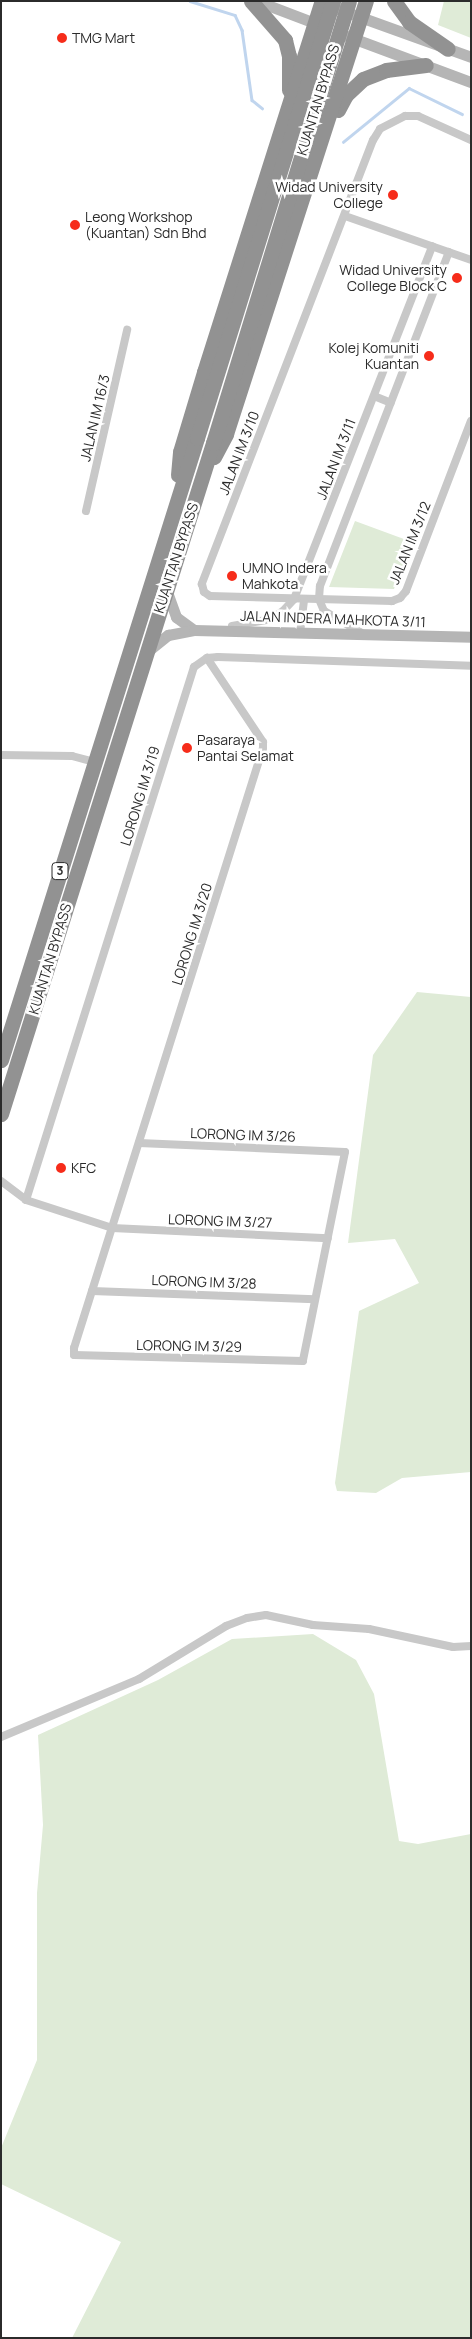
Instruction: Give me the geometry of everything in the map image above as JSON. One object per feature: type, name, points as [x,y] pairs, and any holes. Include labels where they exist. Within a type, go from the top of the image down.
[{"type":"highway","points":[[251,1],[266,15],[284,40],[288,56],[289,106]]},
{"type":"highway","name":"KUANTAN BYPASS","points":[[1,1114],[144,656],[213,444],[349,1]]},
{"type":"highway","points":[[199,488],[226,434],[366,1]]},
{"type":"highway","points":[[394,1],[409,22],[448,48]]},
{"type":"highway","points":[[176,504],[183,443],[315,24],[324,2]]},
{"type":"highway","name":"KUANTAN BYPASS","points":[[1,1060],[197,438],[324,2]]},
{"type":"highway","points":[[304,60],[311,48],[326,43],[340,51],[345,67]]},
{"type":"highway","points":[[322,139],[346,95],[363,79],[386,70],[426,65]]},
{"type":"street","points":[[257,1],[471,82]]},
{"type":"street","points":[[324,2],[471,56]]},
{"type":"street","points":[[470,139],[418,116],[392,121],[380,129],[373,140],[345,216],[471,260]]},
{"type":"street","name":"JALAN IM 3/10","points":[[319,599],[210,596],[204,592],[202,584],[345,216]]},
{"type":"street","name":"JALAN IM 3/11","points":[[216,630],[270,619],[283,611],[294,599],[432,246]]},
{"type":"street","points":[[380,636],[364,634],[338,622],[324,611],[319,599],[320,586],[449,252]]},
{"type":"street","name":"JALAN IM 16/3","points":[[86,511],[127,330]]},
{"type":"street","points":[[374,396],[391,402]]},
{"type":"street","name":"JALAN IM 3/12","points":[[319,599],[392,601],[406,591],[471,421]]},
{"type":"street","points":[[166,587],[176,617],[194,630]]},
{"type":"street","points":[[300,633],[304,599]]},
{"type":"street","name":"JALAN INDERA MAHKOTA 3/11","points":[[144,656],[153,644],[168,635],[194,630],[471,637]]},
{"type":"street","points":[[455,637],[471,643]]},
{"type":"street","points":[[208,658],[471,666]]},
{"type":"street","name":"LORONG IM 3/20","points":[[74,1355],[92,1291],[263,748],[263,742],[208,658]]},
{"type":"street","name":"LORONG IM 3/19","points":[[26,1200],[194,667],[208,658]]},
{"type":"street","points":[[1,755],[72,756],[94,762]]},
{"type":"street","name":"LORONG IM 3/26","points":[[139,1143],[345,1152],[328,1238]]},
{"type":"street","name":"LORONG IM 3/27","points":[[1,1182],[26,1200],[112,1228],[328,1238]]},
{"type":"street","points":[[1,1191],[12,1190]]},
{"type":"street","points":[[316,1299],[328,1238]]},
{"type":"street","name":"LORONG IM 3/28","points":[[92,1291],[316,1299]]},
{"type":"street","name":"LORONG IM 3/29","points":[[74,1355],[303,1360],[316,1299]]},
{"type":"street","points":[[1,1737],[139,1679],[226,1626],[247,1618],[266,1616],[313,1625],[369,1629],[453,1646],[471,1646]]},
{"type":"green space","points":[[444,1],[471,1],[471,38],[438,25]]},
{"type":"green space","points":[[355,521],[412,542],[394,589],[329,587]]},
{"type":"green space","points":[[417,992],[471,997],[471,1472],[402,1478],[376,1493],[337,1491],[335,1483],[359,1311],[419,1283],[395,1239],[348,1243],[373,1055]]},
{"type":"green space","points":[[313,1634],[356,1660],[374,1694],[399,1841],[418,1844],[471,1834],[471,2338],[72,2338],[121,2242],[1,2184],[1,2148],[37,2060],[37,1893],[43,1825],[38,1735],[158,1680],[232,1639]]},
{"type":"waterway","points":[[190,1],[235,15],[242,30],[252,100],[262,108]]},
{"type":"waterway","points":[[343,142],[409,88],[462,114]]},
{"type":"place","name":"TMG Mart","points":[[62,38]]},
{"type":"place","name":"Widad University College","points":[[393,195]]},
{"type":"place","name":"Leong Workshop (Kuantan) Sdn Bhd","points":[[75,225]]},
{"type":"place","name":"Widad University College Block C","points":[[457,278]]},
{"type":"place","name":"Kolej Komuniti Kuantan","points":[[429,356]]},
{"type":"place","name":"UMNO Indera Mahkota","points":[[232,576]]},
{"type":"place","name":"Pasaraya Pantai Selamat","points":[[187,748]]},
{"type":"place","name":"KFC","points":[[61,1168]]}]
